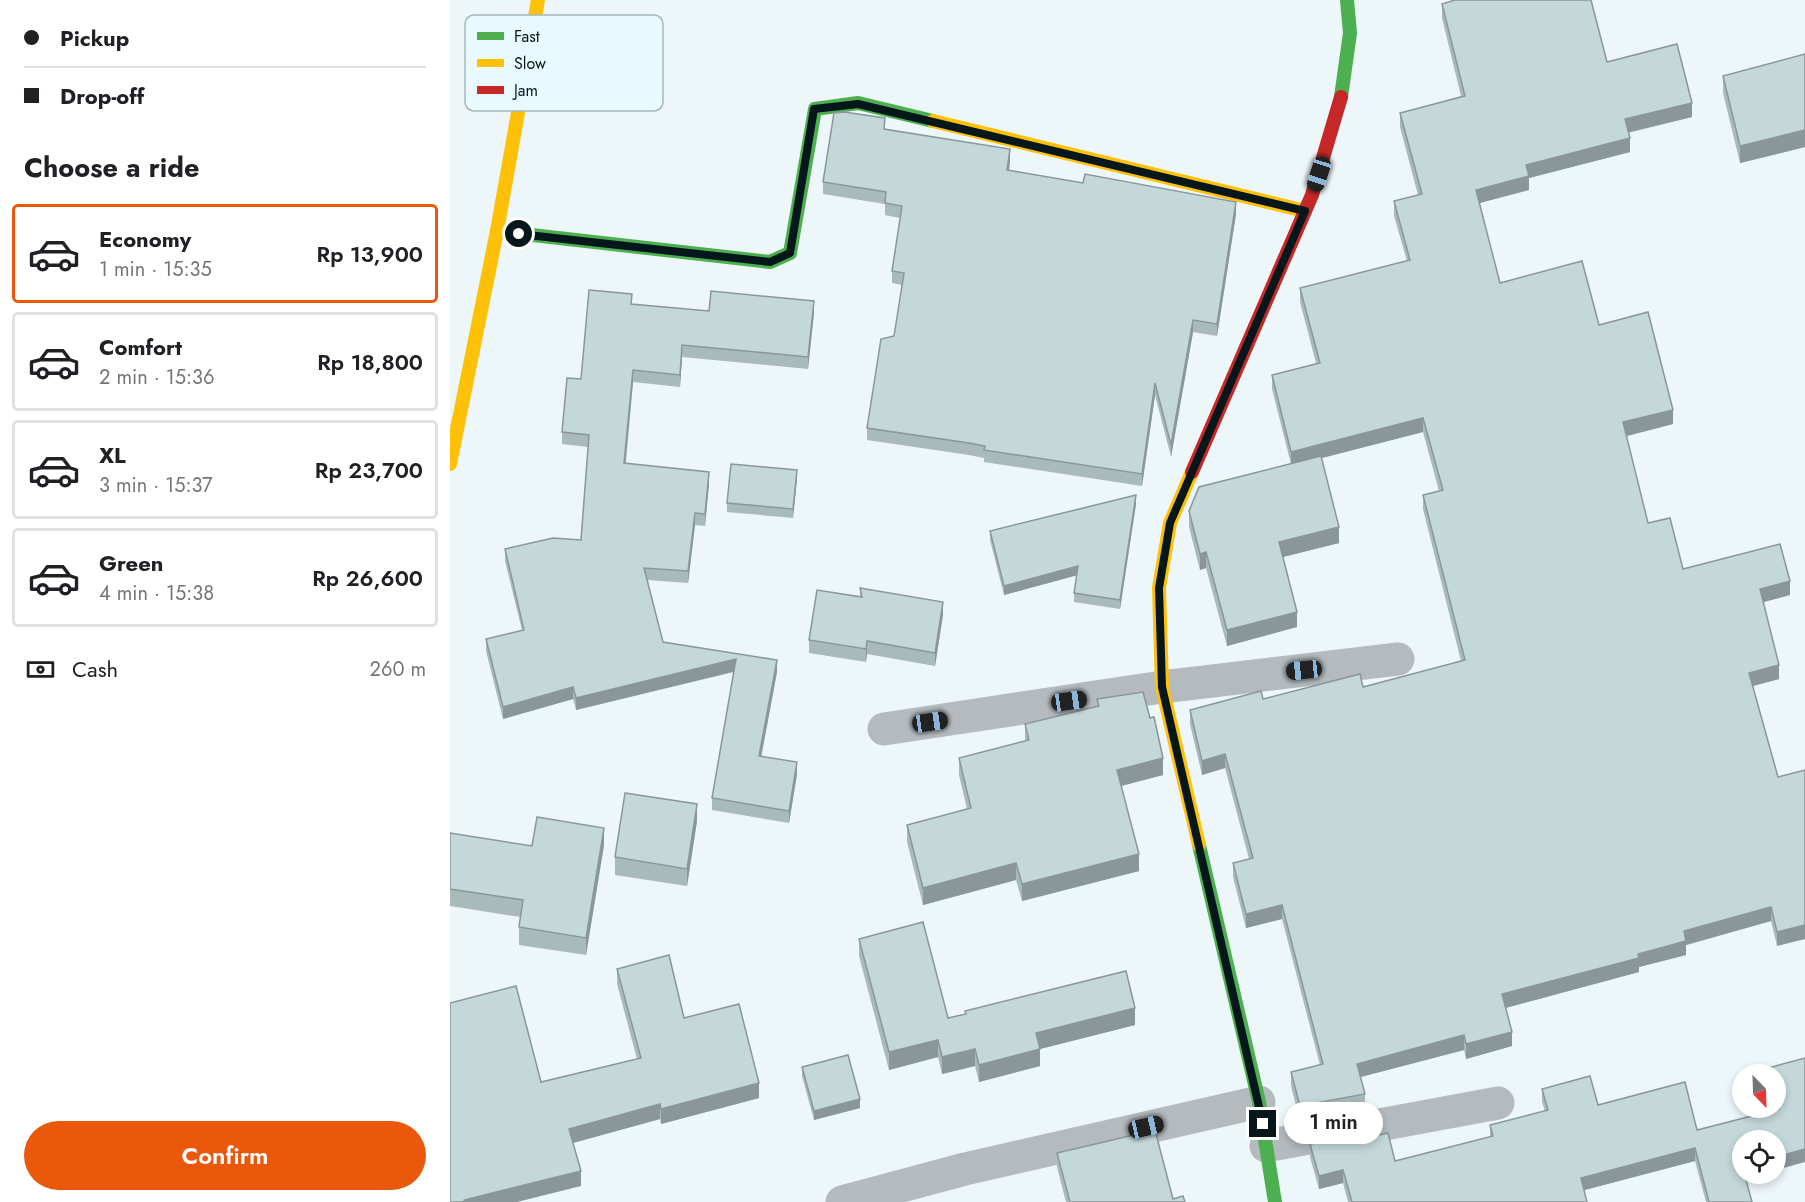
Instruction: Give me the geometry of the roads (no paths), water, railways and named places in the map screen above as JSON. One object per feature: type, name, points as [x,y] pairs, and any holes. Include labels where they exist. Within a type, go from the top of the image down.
[{"type":"street","points":[[535,15],[538,0]]},
{"type":"street","points":[[1275,1202],[1259,1102],[1162,687],[1159,588],[1170,523],[1305,211],[1339,111],[1350,33],[1347,0]]},
{"type":"street","points":[[497,231],[770,262],[790,253],[814,109],[858,104],[1305,211]]},
{"type":"street","points":[[450,464],[497,231],[518,111]]},
{"type":"street","points":[[884,729],[1162,687],[1398,659]]},
{"type":"street","points":[[842,1202],[965,1169],[1259,1102]]},
{"type":"street","points":[[1266,1146],[1498,1103]]}]
